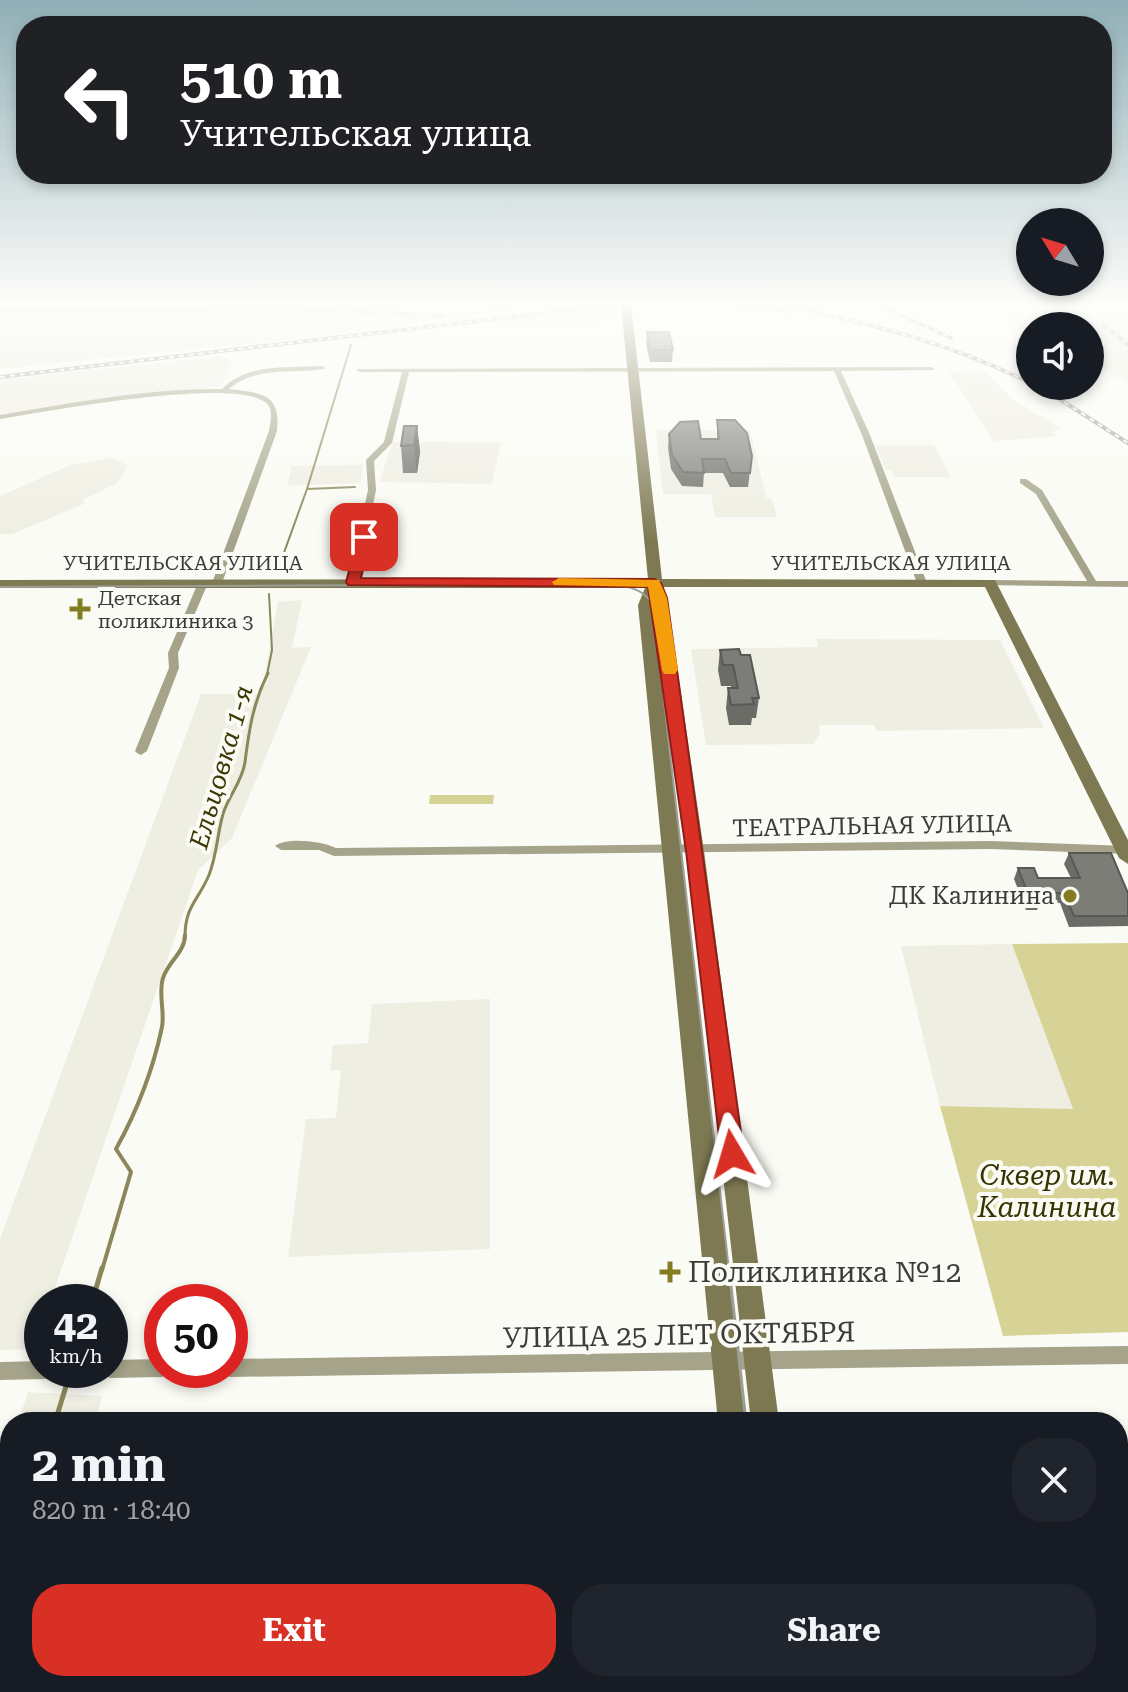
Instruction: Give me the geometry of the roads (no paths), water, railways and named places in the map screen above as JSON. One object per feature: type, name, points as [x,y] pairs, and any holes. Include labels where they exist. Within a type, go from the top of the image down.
[{"type":"main road","points":[[635,384],[657,575],[645,605]]},
{"type":"main road","name":"УЧИТЕЛЬСКАЯ УЛИЦА","points":[[0,592],[353,582],[990,583]]},
{"type":"main road","points":[[654,583],[660,598],[695,851],[764,1412]]},
{"type":"main road","name":"УЧИТЕЛЬСКАЯ УЛИЦА","points":[[0,584],[628,590],[654,583]]},
{"type":"main road","points":[[990,583],[1127,853]]},
{"type":"main road","points":[[628,590],[640,596],[645,605],[731,1412]]},
{"type":"street","points":[[225,389],[229,384]]},
{"type":"street","points":[[353,582],[372,490],[370,460],[388,443],[403,384]]},
{"type":"street","points":[[843,384],[866,435],[922,583]]},
{"type":"street","points":[[0,417],[225,389],[262,397],[272,404],[275,416],[263,460],[207,586],[173,653],[174,668],[141,751]]},
{"type":"street","points":[[1023,481],[1039,492],[1093,584]]},
{"type":"street","name":"УЧИТЕЛЬСКАЯ УЛИЦА","points":[[990,583],[1128,584]]},
{"type":"street","name":"ТЕАТРАЛЬНАЯ УЛИЦА","points":[[281,846],[321,846],[334,852],[695,851],[991,845],[1127,853]]},
{"type":"street","name":"УЛИЦА 25 ЛЕТ ОКТЯБРЯ","points":[[248,1368],[1128,1355]]},
{"type":"street","points":[[0,1371],[24,1370]]},
{"type":"waterway","name":"Ельцовка 1-я","points":[[307,489],[339,384]]},
{"type":"waterway","name":"Ельцовка 1-я","points":[[307,489],[355,487]]},
{"type":"waterway","name":"Ельцовка 1-я","points":[[277,572],[307,489]]},
{"type":"waterway","name":"Ельцовка 1-я","points":[[267,675],[272,650],[269,594]]},
{"type":"waterway","name":"Ельцовка 1-я","points":[[185,937],[190,911],[212,867],[223,814],[244,769],[252,717],[268,673]]},
{"type":"waterway","name":"Ельцовка 1-я","points":[[102,1270],[131,1172],[116,1149],[149,1074],[162,1027],[163,978],[182,947],[185,935]]},
{"type":"waterway","name":"Ельцовка 1-я","points":[[97,1284],[102,1268]]},
{"type":"waterway","name":"Ельцовка 1-я","points":[[58,1412],[65,1388]]},
{"type":"tram line","points":[[0,587],[611,584],[635,589],[645,595],[653,604],[729,1270]]},
{"type":"tram line","points":[[729,1268],[745,1412]]},
{"type":"railway","points":[[1061,400],[1128,443]]},
{"type":"place","name":"Детская поликлиника 3","points":[[80,609]]},
{"type":"place","name":"ДК Калинина","points":[[1070,896]]},
{"type":"place","name":"Поликлиника №12","points":[[670,1272]]},
{"type":"park label","name":"Сквер им. Калинина","points":[[1047,1191]]}]
